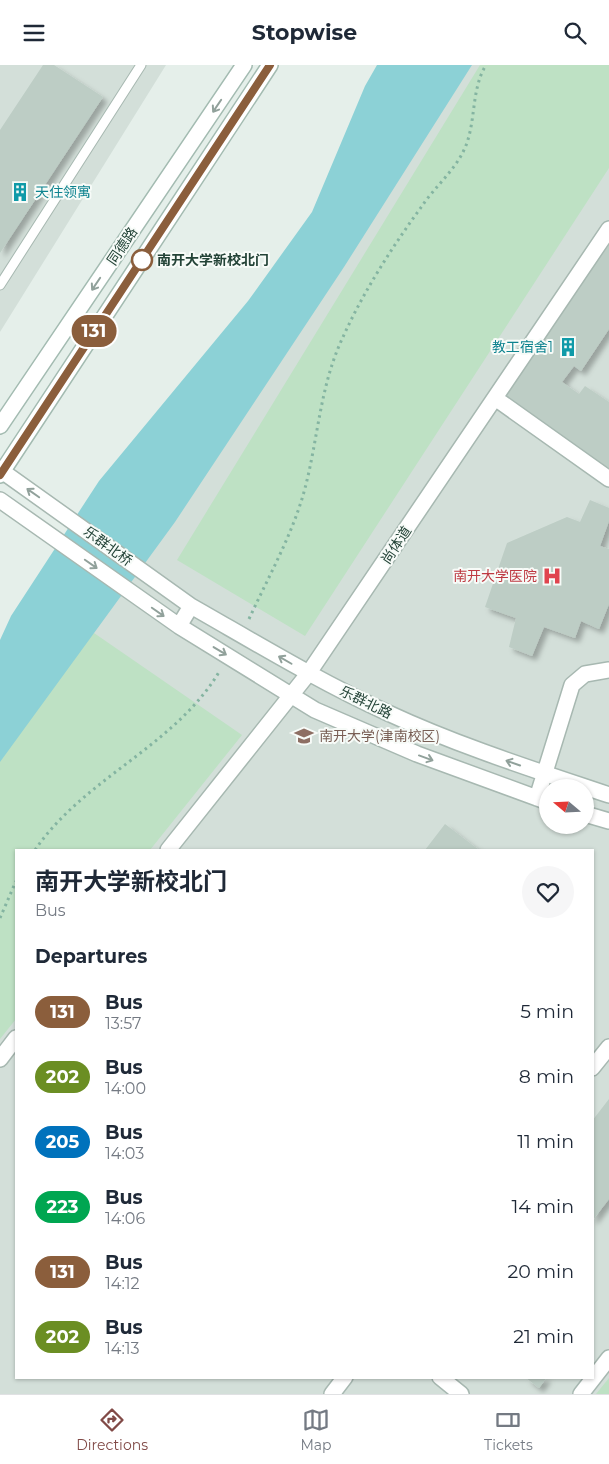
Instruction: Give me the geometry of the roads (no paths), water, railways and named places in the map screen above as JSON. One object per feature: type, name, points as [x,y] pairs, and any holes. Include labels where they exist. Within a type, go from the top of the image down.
[{"type":"street","name":"同德路","points":[[0,426],[244,65]]},
{"type":"street","name":"同德路","points":[[1,473],[270,65]]},
{"type":"street","name":"尚体道","points":[[169,849],[308,674],[609,229]]},
{"type":"street","points":[[495,399],[609,479]]},
{"type":"street","name":"乐群北桥","points":[[1,473],[151,577]]},
{"type":"street","name":"乐群北桥","points":[[0,501],[138,597]]},
{"type":"street","name":"乐群北路","points":[[151,577],[191,606],[308,674],[397,717],[478,751],[609,795]]},
{"type":"street","name":"乐群北路","points":[[138,597],[179,626],[315,710],[417,754],[539,799]]},
{"type":"street","points":[[179,626],[191,606]]},
{"type":"street","points":[[544,779],[572,685],[585,674],[609,670]]},
{"type":"street","points":[[594,817],[609,821]]},
{"type":"street","points":[[0,1059],[15,1043]]},
{"type":"street","points":[[594,1066],[609,1047]]},
{"type":"street","points":[[594,1377],[609,1358]]},
{"type":"street","points":[[332,1394],[343,1379]]},
{"type":"street","points":[[442,1379],[461,1394]]},
{"type":"street","points":[[580,1394],[592,1379]]},
{"type":"lane","points":[[0,285],[141,65]]},
{"type":"water","points":[[377,65],[472,65],[344,267],[175,522],[0,762],[0,640],[11,616],[99,481],[248,301],[312,212],[365,86]]},
{"type":"place","name":"天住领寓","points":[[20,192]]},
{"type":"place","name":"南开大学新校北门","points":[[142,260]]},
{"type":"place","name":"教工宿舍1","points":[[568,347]]},
{"type":"place","name":"南开大学医院","points":[[552,576]]},
{"type":"place","name":"南开大学(津南校区)","points":[[304,736]]}]
